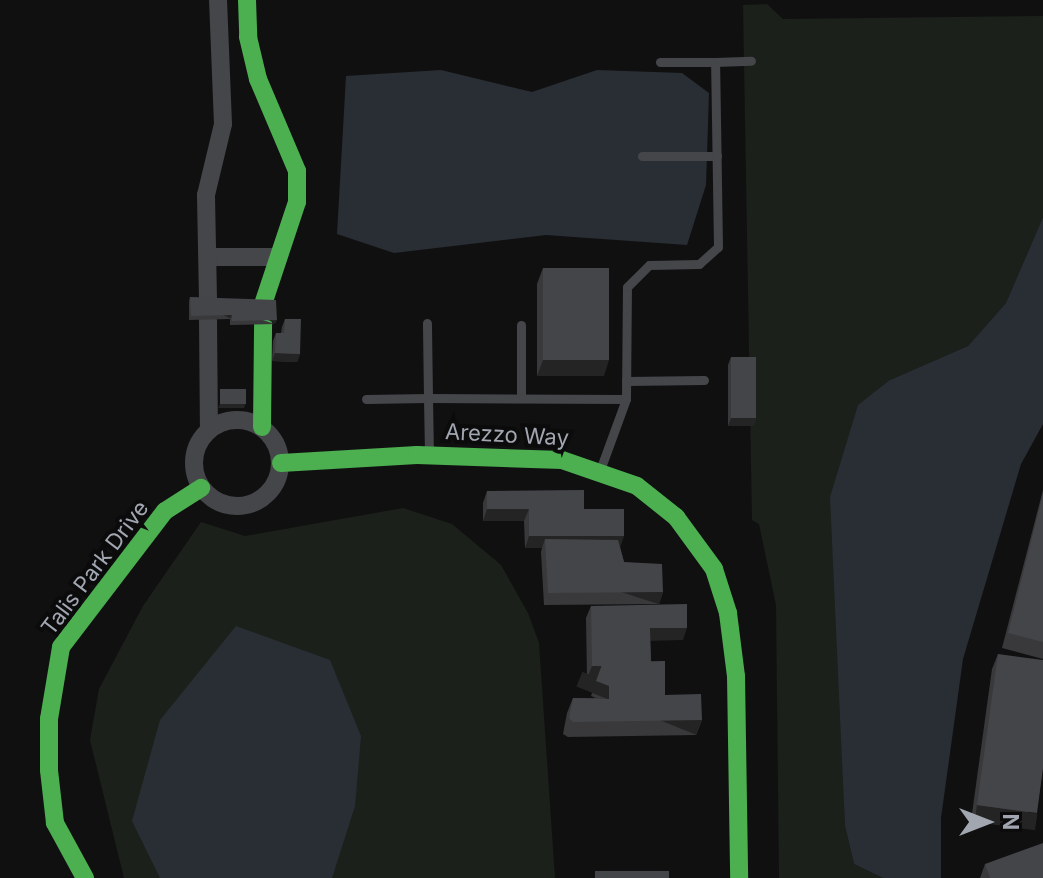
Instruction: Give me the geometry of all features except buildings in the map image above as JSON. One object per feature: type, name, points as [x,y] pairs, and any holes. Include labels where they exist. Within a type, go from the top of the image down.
[{"type":"street","points":[[208,300],[210,257],[206,195],[223,124],[218,0]]},
{"type":"street","points":[[247,0],[248,37],[258,79],[297,171],[297,202],[263,304]]},
{"type":"street","points":[[210,257],[278,257]]},
{"type":"street","points":[[208,320],[209,430],[194,464],[201,488],[223,505],[250,505],[272,489],[281,463],[272,437],[262,427],[235,419],[209,430]]},
{"type":"street","points":[[262,427],[263,324]]},
{"type":"street","name":"Arezzo Way","points":[[281,463],[429,455],[562,460],[600,470],[637,486],[676,517],[714,569],[728,613],[736,676],[739,878]]},
{"type":"street","name":"Talis Park Drive","points":[[85,878],[55,823],[49,770],[49,719],[61,647],[165,511],[201,488]]},
{"type":"lane","points":[[660,62],[751,61]]},
{"type":"lane","points":[[600,470],[626,399],[627,287],[649,265],[699,264],[718,247],[715,62]]},
{"type":"lane","points":[[642,156],[717,156]]},
{"type":"lane","points":[[427,323],[429,455]]},
{"type":"lane","points":[[521,325],[521,397]]},
{"type":"lane","points":[[626,381],[704,380]]},
{"type":"lane","points":[[366,399],[626,399]]},
{"type":"shaded area","points":[[767,4],[783,19],[1043,16],[1043,217],[1006,303],[968,346],[890,380],[843,763],[845,826],[854,864],[883,878],[779,878],[776,605],[759,524],[752,520],[743,5]]},
{"type":"shaded area","points":[[441,70],[532,92],[597,70],[682,73],[709,93],[706,185],[687,245],[546,235],[394,253],[337,234],[346,76]]},
{"type":"shaded area","points":[[1043,217],[1043,424],[1021,464],[963,659],[941,818],[941,878],[883,878],[854,864],[845,826],[830,497],[858,405],[890,380],[968,346],[1006,303]]},
{"type":"shaded area","points":[[403,508],[452,524],[501,565],[528,613],[539,643],[555,878],[124,878],[90,740],[99,689],[143,606],[201,522],[245,536]]},
{"type":"shaded area","points":[[236,626],[330,660],[361,736],[355,806],[332,878],[160,878],[132,821],[160,720]]},
{"type":"traffic: fast","points":[[247,0],[248,37],[258,79],[297,171],[297,202],[263,304]]},
{"type":"traffic: fast","points":[[262,427],[263,324]]},
{"type":"traffic: fast","points":[[281,463],[417,455],[562,460],[637,486],[676,517],[714,569],[728,613],[736,676],[739,878]]},
{"type":"traffic: fast","points":[[85,878],[55,823],[49,770],[49,719],[61,647],[165,511],[201,488]]}]
